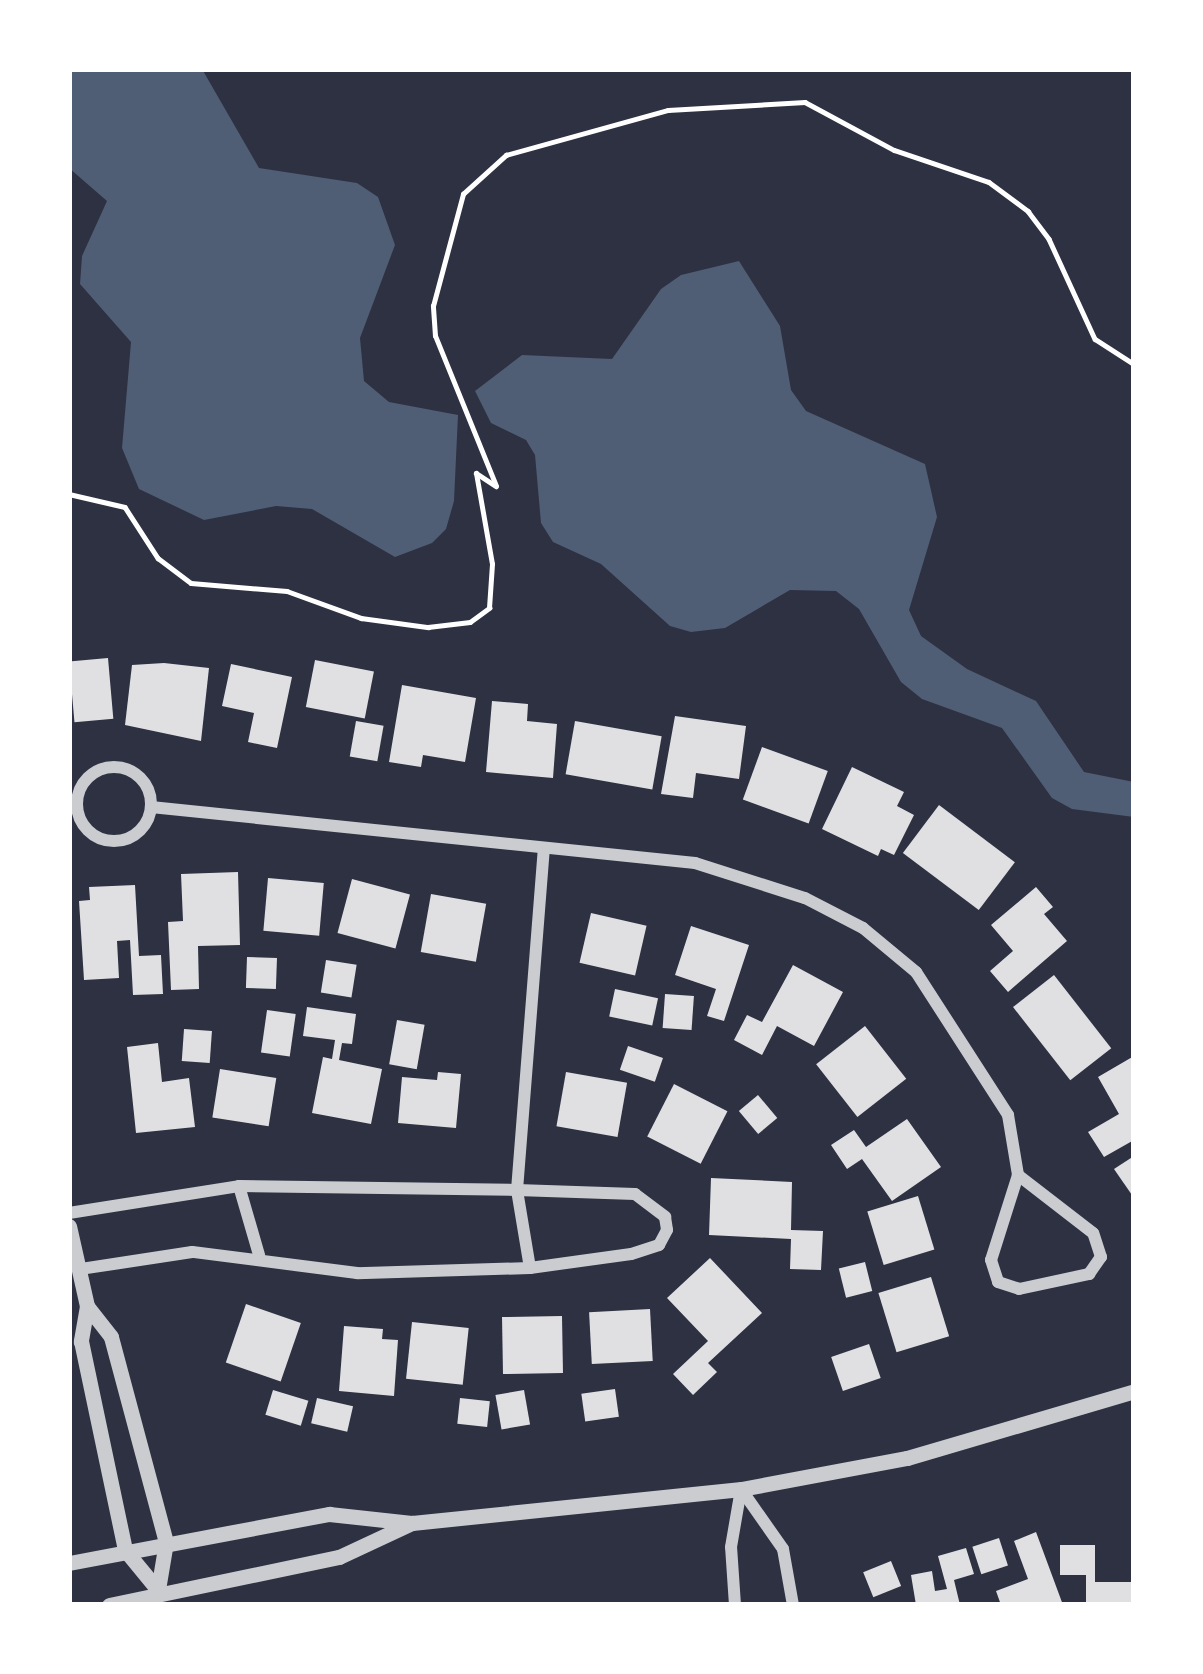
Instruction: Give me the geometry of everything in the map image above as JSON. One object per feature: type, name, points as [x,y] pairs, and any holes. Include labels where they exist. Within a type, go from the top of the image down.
[{"type":"street","points":[[117,767],[142,780],[151,807],[138,832],[111,841],[86,828],[77,801],[90,776],[117,767]]},
{"type":"street","points":[[151,807],[695,863],[805,898],[862,928],[916,971],[1008,1115],[1018,1175],[991,1260],[998,1282],[1019,1288],[1089,1274],[1101,1257],[1093,1233],[1018,1175]]},
{"type":"street","points":[[530,1268],[518,1190],[544,849]]},
{"type":"street","points":[[239,1186],[259,1255]]},
{"type":"street","points":[[69,1213],[239,1186],[635,1194],[665,1217],[659,1246],[530,1268],[358,1273],[259,1255],[193,1252],[81,1269]]},
{"type":"street","points":[[69,1226],[87,1306],[81,1340],[125,1550],[158,1590]]},
{"type":"street","points":[[87,1306],[111,1336],[166,1542],[158,1590]]},
{"type":"street","points":[[69,1563],[329,1514],[412,1523],[741,1489],[907,1458],[1134,1391]]},
{"type":"street","points":[[735,1605],[731,1547],[741,1489]]},
{"type":"street","points":[[741,1489],[783,1549],[793,1605]]},
{"type":"street","points":[[110,1605],[158,1590],[339,1557],[412,1523]]},
{"type":"path","points":[[69,494],[125,506],[158,558],[191,583],[286,591],[362,619],[428,627],[470,622],[489,608],[492,563],[476,473],[496,486],[435,335],[433,306],[463,194],[506,155],[668,110],[805,102],[894,150],[988,182],[1048,239],[1095,339],[1134,364]]},
{"type":"water","points":[[69,69],[202,69],[259,168],[357,183],[378,197],[395,245],[360,338],[364,381],[389,402],[458,415],[454,501],[446,529],[432,543],[395,557],[312,509],[276,506],[204,520],[139,489],[122,448],[131,342],[80,284],[82,256],[107,201],[69,168]]},
{"type":"water","points":[[739,261],[780,326],[791,390],[806,411],[925,464],[937,517],[909,610],[921,636],[967,669],[1036,701],[1084,772],[1134,782],[1134,817],[1072,809],[1052,798],[1002,728],[922,699],[901,682],[859,609],[836,591],[790,590],[725,628],[691,632],[670,626],[601,564],[553,542],[541,523],[535,455],[526,440],[491,423],[475,391],[522,355],[612,359],[661,289],[681,275]]},
{"type":"building","points":[[108,658],[113,719],[74,722],[69,661]]},
{"type":"building","points":[[315,660],[374,671],[365,719],[306,707]]},
{"type":"building","points":[[231,664],[292,677],[277,748],[248,742],[254,713],[222,706]]},
{"type":"building","points":[[132,665],[209,668],[201,741],[125,725]]},
{"type":"building","points":[[402,685],[476,698],[465,762],[423,755],[421,767],[389,762]]},
{"type":"building","points":[[492,701],[528,704],[527,721],[557,724],[553,778],[486,772]]},
{"type":"building","points":[[675,716],[746,726],[739,779],[696,773],[693,798],[661,794]]},
{"type":"building","points":[[356,721],[384,726],[377,761],[350,756]]},
{"type":"building","points":[[575,721],[662,736],[652,789],[566,774]]},
{"type":"building","points":[[762,747],[828,771],[809,824],[743,800]]},
{"type":"building","points":[[852,767],[904,792],[897,806],[914,815],[894,855],[881,849],[878,856],[822,829]]},
{"type":"building","points":[[939,805],[1015,862],[979,910],[903,853]]},
{"type":"building","points":[[238,872],[240,945],[198,946],[199,989],[171,990],[168,922],[183,921],[181,874]]},
{"type":"building","points":[[268,878],[324,883],[319,936],[263,931]]},
{"type":"building","points":[[352,879],[410,895],[395,949],[338,933]]},
{"type":"building","points":[[135,885],[139,956],[161,955],[163,994],[133,995],[130,940],[117,941],[119,978],[84,980],[79,901],[90,900],[89,887]]},
{"type":"building","points":[[1036,887],[1053,907],[1044,914],[1067,941],[1008,992],[990,971],[1013,951],[991,925]]},
{"type":"building","points":[[431,894],[486,904],[476,962],[421,952]]},
{"type":"building","points":[[591,913],[647,926],[635,976],[580,963]]},
{"type":"building","points":[[691,926],[749,945],[724,1021],[707,1016],[716,989],[675,975]]},
{"type":"building","points":[[247,957],[277,958],[276,989],[246,988]]},
{"type":"building","points":[[326,960],[357,965],[351,997],[321,993]]},
{"type":"building","points":[[793,965],[843,992],[814,1046],[777,1026],[762,1055],[734,1040],[747,1015],[762,1022]]},
{"type":"building","points":[[1054,975],[1111,1048],[1070,1080],[1013,1007]]},
{"type":"building","points":[[615,989],[658,998],[652,1026],[609,1016]]},
{"type":"building","points":[[665,994],[694,996],[692,1030],[663,1028]]},
{"type":"building","points":[[307,1007],[356,1014],[352,1044],[342,1043],[339,1060],[382,1069],[371,1124],[312,1113],[323,1057],[332,1059],[335,1040],[303,1036]]},
{"type":"building","points":[[267,1010],[296,1014],[290,1057],[261,1053]]},
{"type":"building","points":[[397,1020],[425,1025],[417,1069],[389,1064]]},
{"type":"building","points":[[865,1026],[906,1079],[857,1117],[816,1064]]},
{"type":"building","points":[[184,1029],[212,1031],[210,1063],[182,1061]]},
{"type":"building","points":[[158,1043],[162,1082],[189,1078],[195,1127],[136,1133],[127,1047]]},
{"type":"building","points":[[628,1046],[663,1058],[655,1082],[620,1070]]},
{"type":"building","points":[[1134,1056],[1134,1140],[1104,1157],[1088,1132],[1119,1114],[1098,1077]]},
{"type":"building","points":[[220,1069],[276,1078],[269,1126],[212,1117]]},
{"type":"building","points":[[438,1072],[461,1074],[456,1128],[398,1123],[402,1077],[437,1080]]},
{"type":"building","points":[[566,1072],[627,1083],[618,1137],[556,1126]]},
{"type":"building","points":[[674,1084],[727,1111],[701,1164],[647,1137]]},
{"type":"building","points":[[758,1095],[777,1118],[758,1134],[739,1111]]},
{"type":"building","points":[[907,1119],[941,1167],[892,1201],[862,1159],[847,1169],[831,1145],[854,1130],[866,1147]]},
{"type":"building","points":[[1134,1156],[1134,1198],[1114,1169]]},
{"type":"building","points":[[711,1178],[792,1182],[791,1230],[823,1231],[821,1270],[790,1269],[791,1239],[709,1235]]},
{"type":"building","points":[[918,1196],[934,1250],[884,1265],[867,1211]]},
{"type":"building","points":[[710,1258],[762,1313],[708,1363],[717,1372],[693,1395],[673,1374],[708,1341],[667,1298]]},
{"type":"building","points":[[865,1262],[872,1291],[846,1298],[839,1269]]},
{"type":"building","points":[[931,1277],[949,1336],[897,1352],[878,1293]]},
{"type":"building","points":[[246,1304],[301,1323],[281,1382],[226,1363]]},
{"type":"building","points":[[650,1309],[653,1361],[592,1364],[589,1312]]},
{"type":"building","points":[[562,1316],[563,1373],[503,1374],[502,1317]]},
{"type":"building","points":[[412,1322],[469,1328],[463,1385],[406,1379]]},
{"type":"building","points":[[344,1326],[383,1329],[382,1339],[398,1340],[394,1396],[339,1391]]},
{"type":"building","points":[[869,1344],[881,1378],[843,1391],[831,1357]]},
{"type":"building","points":[[615,1389],[619,1417],[585,1421],[581,1394]]},
{"type":"building","points":[[273,1390],[308,1401],[301,1426],[265,1415]]},
{"type":"building","points":[[524,1390],[530,1424],[502,1430],[495,1395]]},
{"type":"building","points":[[317,1398],[353,1406],[347,1432],[311,1423]]},
{"type":"building","points":[[460,1398],[490,1401],[487,1427],[457,1424]]},
{"type":"building","points":[[1036,1532],[1063,1605],[1001,1605],[996,1591],[1028,1579],[1014,1541]]},
{"type":"building","points":[[999,1538],[1008,1566],[981,1574],[972,1547]]},
{"type":"building","points":[[1060,1545],[1095,1545],[1095,1582],[1134,1582],[1134,1605],[1086,1605],[1086,1575],[1060,1575]]},
{"type":"building","points":[[966,1548],[974,1574],[954,1580],[960,1605],[916,1605],[911,1575],[932,1571],[935,1591],[947,1589],[938,1556]]},
{"type":"building","points":[[891,1561],[901,1586],[873,1597],[863,1572]]}]
